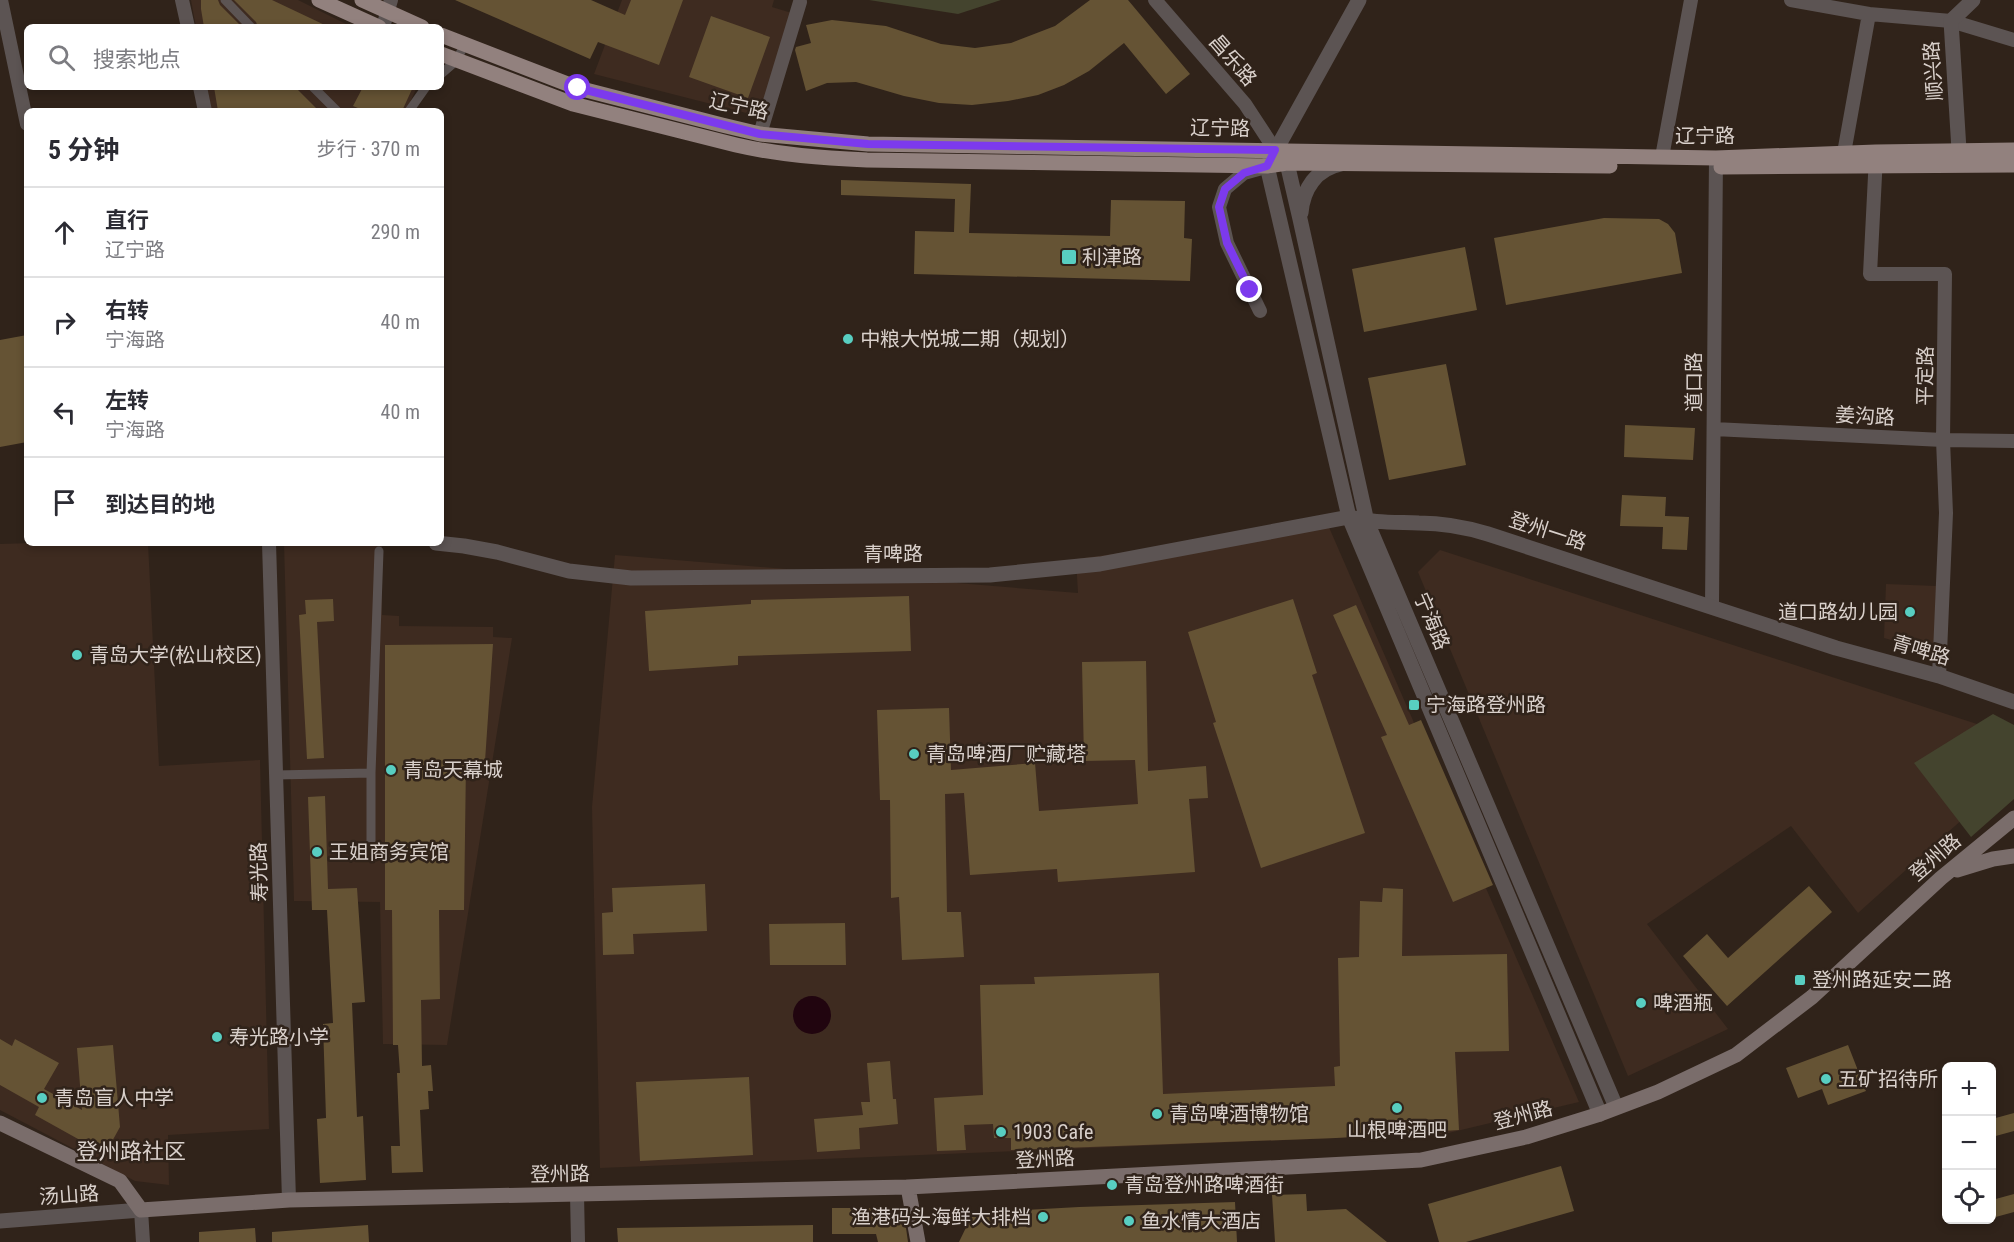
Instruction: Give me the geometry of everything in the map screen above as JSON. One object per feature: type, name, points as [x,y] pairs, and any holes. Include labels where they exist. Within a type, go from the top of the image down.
[{"type":"main road","points":[[319,0],[374,24]]},
{"type":"main road","points":[[362,0],[389,6],[417,24]]},
{"type":"main road","name":"辽宁路","points":[[444,36],[578,88],[760,134],[868,144],[1662,157],[1715,163],[1844,153],[1876,159],[1959,150],[2014,150]]},
{"type":"main road","name":"辽宁路","points":[[444,55],[573,104],[758,150],[818,158],[1267,166],[1287,163],[1715,163],[1876,159],[2014,165]]},
{"type":"main road","name":"登州路","points":[[141,1210],[289,1200],[908,1187],[1421,1160],[1526,1137],[1600,1114],[1658,1092],[1736,1055],[1806,1002],[1941,878],[2014,818]]},
{"type":"main road","points":[[1941,878],[1961,868],[2014,856]]},
{"type":"main road","points":[[0,1124],[120,1181],[141,1210]]},
{"type":"main road","points":[[908,1187],[918,1242]]},
{"type":"street","points":[[1,0],[24,110]]},
{"type":"street","points":[[182,0],[187,24]]},
{"type":"street","points":[[225,0],[248,24]]},
{"type":"street","name":"昌乐路","points":[[1155,0],[1245,104],[1275,150]]},
{"type":"street","points":[[1260,311],[1227,243],[1219,207],[1225,189],[1244,173],[1267,166],[1359,0]]},
{"type":"street","points":[[1662,157],[1691,0]]},
{"type":"street","points":[[1791,0],[1869,15],[1951,21],[2014,40]]},
{"type":"street","name":"顺兴路","points":[[1959,150],[1951,21],[1973,0]]},
{"type":"street","points":[[760,134],[801,2]]},
{"type":"street","points":[[382,24],[389,6]]},
{"type":"street","points":[[1844,153],[1869,15]]},
{"type":"street","points":[[444,71],[456,61],[464,46]]},
{"type":"street","points":[[201,90],[204,108]]},
{"type":"street","points":[[316,90],[334,108]]},
{"type":"street","points":[[411,108],[424,90]]},
{"type":"street","name":"宁海路","points":[[1275,150],[1287,163],[1367,522],[1616,1107]]},
{"type":"street","name":"平定路","points":[[1876,159],[1870,274],[1946,274],[1943,440],[1946,513],[1939,676]]},
{"type":"street","points":[[1300,219],[1303,198],[1309,185],[1329,166],[1345,163]]},
{"type":"street","name":"道口路","points":[[1712,606],[1715,163]]},
{"type":"street","name":"宁海路","points":[[1267,166],[1349,517],[1600,1114]]},
{"type":"street","name":"姜沟路","points":[[1714,429],[1943,440],[2014,441]]},
{"type":"street","name":"登州一路","points":[[1349,517],[1367,522],[1419,523],[1466,528],[1712,606]]},
{"type":"street","name":"青啤路","points":[[444,544],[497,552],[569,571],[620,577],[990,575],[1100,564],[1349,517]]},
{"type":"street","name":"寿光路","points":[[269,546],[289,1200]]},
{"type":"street","points":[[371,850],[371,773],[380,551]]},
{"type":"street","name":"青啤路","points":[[1712,606],[1836,648],[1939,676],[2014,702]]},
{"type":"street","points":[[276,775],[371,773]]},
{"type":"street","points":[[577,1194],[578,1242]]},
{"type":"street","points":[[141,1210],[143,1242]]},
{"type":"street","name":"汤山路","points":[[0,1221],[141,1210]]},
{"type":"shaded area","points":[[191,0],[298,0],[346,24],[195,24]]},
{"type":"shaded area","points":[[622,0],[774,0],[772,7],[795,14],[758,116],[594,74]]},
{"type":"shaded area","points":[[208,90],[416,90],[407,108],[211,108]]},
{"type":"shaded area","points":[[1328,525],[1579,1102],[1440,1135],[600,1168],[592,807],[615,555],[1078,593],[1076,559]]},
{"type":"shaded area","points":[[0,544],[148,546],[159,766],[260,760],[269,1129],[168,1135],[169,1185],[135,1181],[0,1110]]},
{"type":"shaded area","name":"青岛天幕城","points":[[284,546],[382,546],[382,615],[399,616],[399,626],[493,627],[493,637],[512,638],[447,1045],[383,1044],[380,902],[294,901]]},
{"type":"shaded area","points":[[1440,550],[2014,736],[2014,773],[1858,913],[1791,826],[1647,924],[1728,1029],[1628,1076],[1418,572]]},
{"type":"shaded area","name":"道口路幼儿园","points":[[1886,584],[1936,586],[1933,645],[1924,649],[1884,638]]},
{"type":"shaded area","points":[[812,996],[826,1001],[831,1015],[826,1029],[812,1034],[798,1029],[793,1015],[798,1001]]},
{"type":"green space","points":[[869,0],[1001,0],[958,14]]},
{"type":"green space","points":[[1993,714],[2014,725],[2014,799],[1971,837],[1914,763]]},
{"type":"building","points":[[201,0],[218,0],[239,24],[204,24]]},
{"type":"building","points":[[234,0],[272,0],[323,24],[257,24]]},
{"type":"building","points":[[455,0],[591,0],[625,15],[631,0],[683,0],[659,65],[598,42],[590,59]]},
{"type":"building","points":[[1090,0],[1128,0],[1190,74],[1166,94],[1124,43],[1089,71],[1064,85],[1038,95],[972,105],[939,103],[856,82],[827,83],[806,91],[795,50],[796,47],[811,43],[806,25],[832,20],[886,26],[941,44],[975,48],[1011,43],[1055,26]]},
{"type":"building","points":[[711,16],[770,37],[748,98],[689,77]]},
{"type":"building","points":[[214,90],[298,90],[316,108],[218,108]]},
{"type":"building","points":[[361,90],[412,90],[403,108],[358,108],[353,106]]},
{"type":"building","points":[[841,180],[971,184],[969,233],[1110,236],[1111,200],[1185,201],[1184,238],[1192,239],[1190,281],[914,274],[915,231],[954,232],[955,199],[841,195]]},
{"type":"building","points":[[1604,218],[1659,219],[1668,224],[1675,233],[1682,273],[1506,305],[1494,238]]},
{"type":"building","points":[[1465,247],[1477,310],[1364,332],[1352,269]]},
{"type":"building","points":[[24,336],[24,443],[0,447],[0,340]]},
{"type":"building","points":[[1446,364],[1466,465],[1389,480],[1368,378]]},
{"type":"building","points":[[1625,425],[1695,428],[1693,460],[1624,457]]},
{"type":"building","points":[[1622,495],[1666,497],[1665,516],[1689,517],[1687,550],[1662,549],[1663,527],[1620,526]]},
{"type":"building","points":[[909,596],[911,651],[738,656],[738,665],[649,671],[645,611],[751,604],[751,600]]},
{"type":"building","points":[[333,599],[334,621],[317,622],[324,758],[307,759],[299,615],[306,614],[305,600]]},
{"type":"building","points":[[1293,599],[1317,673],[1312,675],[1365,833],[1261,868],[1213,723],[1216,722],[1188,632]]},
{"type":"building","points":[[1356,605],[1409,725],[1421,720],[1493,885],[1453,902],[1381,737],[1387,735],[1333,615]]},
{"type":"building","points":[[493,644],[485,761],[466,762],[464,910],[439,910],[440,999],[421,1000],[422,1066],[431,1065],[433,1091],[428,1091],[429,1109],[420,1110],[423,1172],[392,1173],[391,1146],[400,1146],[397,1073],[400,1073],[398,1045],[393,1045],[392,910],[385,910],[385,645]]},
{"type":"building","points":[[1146,661],[1148,771],[1206,766],[1208,798],[1189,799],[1195,872],[1058,882],[1057,869],[970,875],[964,793],[945,794],[947,912],[961,912],[964,957],[902,960],[899,897],[891,898],[890,800],[880,800],[877,710],[949,708],[951,770],[1035,763],[1039,811],[1138,804],[1135,760],[1084,761],[1082,662]]},
{"type":"building","points":[[325,796],[328,889],[357,888],[365,1002],[352,1003],[357,1117],[363,1116],[366,1180],[320,1183],[317,1119],[326,1118],[323,1024],[333,1023],[327,910],[312,910],[308,797]]},
{"type":"building","points":[[705,884],[707,931],[633,934],[634,954],[603,955],[602,913],[613,912],[612,888]]},
{"type":"building","points":[[1809,886],[1832,912],[1727,1006],[1683,956],[1707,934],[1728,958]]},
{"type":"building","points":[[1383,888],[1403,889],[1402,956],[1507,954],[1509,1051],[1455,1052],[1459,1130],[1336,1138],[1011,1150],[1011,1138],[994,1138],[993,1124],[964,1125],[966,1150],[937,1151],[934,1098],[983,1095],[980,985],[1035,984],[1034,977],[1159,973],[1163,1094],[1335,1086],[1334,1067],[1340,1066],[1338,958],[1359,957],[1360,901],[1382,902]]},
{"type":"building","points":[[845,923],[846,965],[770,965],[769,924]]},
{"type":"building","name":"青岛盲人中学","points":[[0,1039],[12,1046],[15,1039],[59,1063],[44,1089],[82,1110],[77,1048],[113,1045],[120,1127],[105,1154],[35,1115],[39,1107],[0,1085]]},
{"type":"building","name":"五矿招待所","points":[[1848,1045],[1866,1091],[1828,1105],[1822,1089],[1798,1098],[1786,1068]]},
{"type":"building","points":[[890,1061],[893,1099],[896,1099],[898,1124],[859,1128],[860,1149],[817,1152],[814,1119],[863,1115],[861,1102],[870,1102],[867,1063]]},
{"type":"building","points":[[749,1077],[753,1155],[640,1161],[636,1082]]},
{"type":"building","points":[[2014,1113],[2014,1131],[1996,1136],[1996,1118]]},
{"type":"building","points":[[1561,1166],[1574,1211],[1466,1242],[1439,1242],[1428,1204]]},
{"type":"building","points":[[1306,1194],[1307,1211],[1346,1209],[1387,1242],[1275,1242],[1272,1195]]},
{"type":"building","points":[[2014,1194],[2014,1212],[1996,1217],[1996,1199]]},
{"type":"building","points":[[1235,1202],[1237,1242],[959,1242],[973,1213]]},
{"type":"building","points":[[832,1208],[882,1208],[906,1228],[908,1242],[878,1242],[876,1234],[832,1234]]},
{"type":"building","points":[[368,1225],[369,1242],[272,1242],[272,1232]]},
{"type":"building","points":[[813,1225],[813,1242],[618,1242],[617,1228]]},
{"type":"building","points":[[255,1228],[256,1242],[199,1242],[199,1232]]},
{"type":"place","name":"利津路","points":[[1069,257]]},
{"type":"place","name":"中粮大悦城二期（规划）","points":[[848,339]]},
{"type":"place","name":"道口路幼儿园","points":[[1910,612]]},
{"type":"place","name":"青岛大学(松山校区)","points":[[77,655]]},
{"type":"place","name":"宁海路登州路","points":[[1414,705]]},
{"type":"place","name":"青岛啤酒厂贮藏塔","points":[[914,754]]},
{"type":"place","name":"青岛天幕城","points":[[391,770]]},
{"type":"place","name":"王姐商务宾馆","points":[[317,852]]},
{"type":"place","name":"登州路延安二路","points":[[1800,980]]},
{"type":"place","name":"啤酒瓶","points":[[1641,1003]]},
{"type":"place","name":"寿光路小学","points":[[217,1037]]},
{"type":"place","name":"五矿招待所","points":[[1826,1079]]},
{"type":"place","name":"青岛盲人中学","points":[[42,1098]]},
{"type":"place","name":"山根啤酒吧","points":[[1397,1108]]},
{"type":"place","name":"青岛啤酒博物馆","points":[[1157,1114]]},
{"type":"place","name":"1903 Cafe","points":[[1001,1132]]},
{"type":"place","name":"青岛登州路啤酒街","points":[[1112,1185]]},
{"type":"place","name":"渔港码头海鲜大排档","points":[[1043,1217]]},
{"type":"place","name":"鱼水情大酒店","points":[[1129,1221]]},
{"type":"district","name":"登州路社区","points":[[131,1151]]},
{"type":"route","points":[[578,88],[760,134],[821,140],[868,144],[1275,150],[1267,166],[1244,173],[1225,189],[1219,207],[1227,243],[1250,290]]}]
